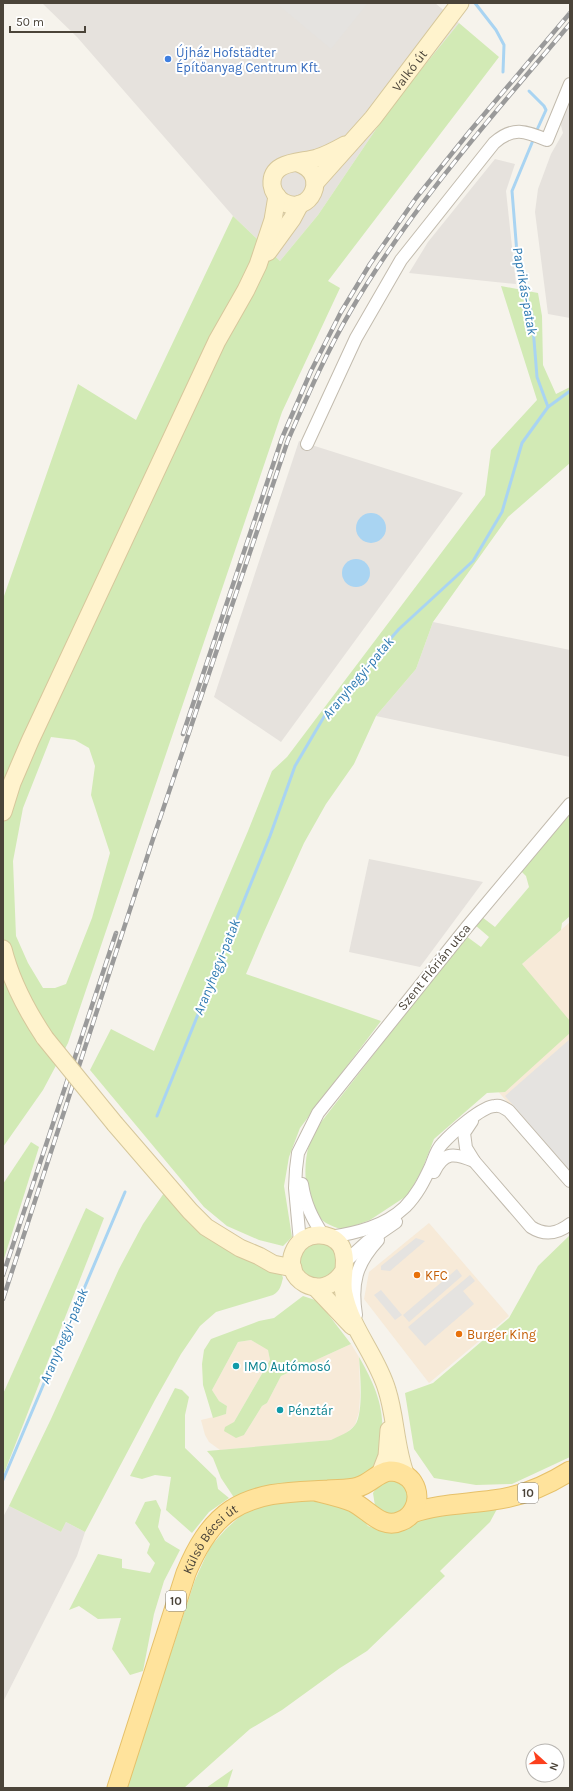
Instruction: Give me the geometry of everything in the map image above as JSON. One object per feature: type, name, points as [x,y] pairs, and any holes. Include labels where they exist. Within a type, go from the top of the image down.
[{"type":"main road","name":"10","points":[[315,1491],[352,1488],[390,1471],[430,1494],[440,1497],[481,1501]]},
{"type":"main road","name":"10","points":[[315,1491],[352,1502],[377,1519],[392,1524],[406,1519],[412,1513],[426,1508],[505,1498],[529,1492],[554,1481],[570,1471]]},
{"type":"main road","points":[[371,1514],[365,1498],[366,1489],[375,1478]]},
{"type":"main road","points":[[411,1482],[417,1501],[412,1513]]},
{"type":"main road","name":"Külső Bécsi út","points":[[117,1788],[186,1573],[194,1554],[205,1535],[231,1510],[245,1503],[268,1495],[315,1491]]},
{"type":"street","name":"Valkó út","points":[[315,183],[357,138],[460,3]]},
{"type":"street","points":[[307,444],[356,338],[402,260],[494,143],[502,136],[512,131],[525,132],[543,139],[570,84]]},
{"type":"street","points":[[298,163],[331,153],[357,138]]},
{"type":"street","points":[[258,265],[292,219],[300,204],[311,196],[315,183],[312,172],[308,168],[298,163],[289,162],[274,175],[272,182],[273,192],[287,204],[300,204]]},
{"type":"street","points":[[3,812],[12,783],[30,741],[178,422],[217,341],[246,290],[258,265],[273,220],[277,196]]},
{"type":"street","name":"Szent Flórián utca","points":[[298,1245],[295,1188],[298,1153],[318,1113],[333,1092],[467,927],[570,804]]},
{"type":"street","points":[[3,949],[8,981],[45,1038],[115,1124],[190,1211],[206,1227],[240,1248],[273,1264],[293,1268]]},
{"type":"street","points":[[474,1161],[460,1155],[446,1156],[441,1160],[420,1199],[406,1214],[367,1242],[344,1267],[338,1279],[332,1284],[324,1287],[315,1287],[302,1282],[297,1276],[293,1268],[292,1258],[298,1245],[307,1237],[315,1235],[327,1236],[364,1230],[393,1216],[416,1195],[441,1144],[476,1115],[487,1108],[502,1106],[509,1111],[570,1181]]},
{"type":"street","points":[[476,1115],[464,1133],[466,1148],[474,1161],[531,1227],[543,1233],[554,1233],[564,1229],[570,1224]]},
{"type":"street","name":"Szent Flórián utca","points":[[307,1136],[302,1173],[303,1193],[310,1215],[327,1236]]},
{"type":"street","points":[[358,1334],[354,1306],[355,1279],[363,1258],[390,1226]]},
{"type":"street","points":[[327,1236],[340,1246],[344,1267],[344,1294],[358,1334],[381,1374],[388,1391],[401,1464],[411,1482]]},
{"type":"street","points":[[259,1256],[298,1245]]},
{"type":"street","points":[[315,1287],[358,1334]]},
{"type":"street","points":[[375,1478],[386,1456],[391,1408]]},
{"type":"shaded area","points":[[42,3],[435,3],[459,23],[393,104],[318,215],[280,261],[233,216],[77,37]]},
{"type":"shaded area","points":[[276,3],[368,3],[331,49]]},
{"type":"shaded area","points":[[570,95],[570,318],[548,314],[535,212],[538,189],[551,154],[563,133],[560,122]]},
{"type":"shaded area","points":[[495,159],[515,164],[506,191],[516,284],[409,273],[428,242]]},
{"type":"shaded area","points":[[299,441],[463,493],[281,742],[214,697]]},
{"type":"shaded area","points":[[433,622],[570,650],[570,757],[376,716],[416,669]]},
{"type":"shaded area","points":[[369,859],[483,882],[420,967],[349,952]]},
{"type":"shaded area","points":[[570,922],[570,1173],[494,1087],[522,964]]},
{"type":"shaded area","points":[[570,1039],[570,1171],[505,1096]]},
{"type":"shaded area","points":[[429,1223],[509,1316],[429,1383],[364,1299],[369,1272]]},
{"type":"shaded area","points":[[416,1238],[425,1241],[390,1271],[381,1270],[381,1266]]},
{"type":"shaded area","points":[[457,1269],[462,1276],[409,1322],[403,1315]]},
{"type":"shaded area","points":[[470,1275],[475,1281],[463,1291],[474,1304],[425,1346],[408,1327]]},
{"type":"shaded area","points":[[381,1290],[402,1315],[395,1320],[374,1295]]},
{"type":"shaded area","points":[[251,1340],[268,1349],[270,1360],[234,1422],[244,1435],[262,1406],[267,1403],[281,1376],[351,1344],[359,1357],[360,1396],[359,1412],[355,1425],[345,1434],[331,1440],[220,1450],[209,1442],[205,1435],[201,1420],[226,1414],[227,1406],[219,1401],[212,1390],[238,1342]]},
{"type":"shaded area","points":[[9,1506],[61,1532],[66,1522],[85,1532],[77,1556],[3,1702],[3,1517]]},
{"type":"green space","points":[[459,23],[499,57],[328,281],[340,288],[282,412],[68,1043],[43,1090],[3,1147],[3,599],[78,384],[136,420],[233,216],[280,261],[318,215],[393,104]],"holes":[[[51,737],[75,740],[89,748],[95,766],[91,795],[110,853],[92,918],[66,984],[55,988],[43,988],[28,963],[16,936],[13,861],[23,808]]]},
{"type":"green space","points":[[501,286],[538,293],[542,316],[543,365],[556,394],[570,387],[570,463],[508,517],[433,622],[416,669],[376,716],[354,764],[326,804],[304,843],[246,974],[381,1021],[300,1128],[289,1157],[284,1186],[292,1237],[283,1246],[259,1240],[227,1226],[204,1207],[90,1070],[111,1029],[154,1051],[272,771],[287,757],[485,495],[491,450],[537,400]]},
{"type":"green space","points":[[570,813],[570,916],[562,923],[561,930],[522,964],[570,1021],[570,1033],[505,1092],[487,1093],[434,1139],[422,1170],[408,1195],[370,1220],[343,1230],[326,1223],[319,1217],[313,1208],[309,1198],[306,1176],[309,1145],[318,1126],[466,936],[481,947],[489,937],[475,925],[482,917],[495,927],[529,887],[526,876],[521,871]]},
{"type":"green space","points":[[31,1142],[39,1147],[3,1262],[3,1184]]},
{"type":"green space","points":[[166,1190],[227,1247],[282,1275],[282,1283],[279,1290],[273,1295],[216,1312],[200,1326],[181,1354],[155,1400],[85,1532],[66,1522],[61,1532],[9,1506],[51,1419],[119,1269],[143,1224]]},
{"type":"green space","points":[[86,1208],[104,1218],[3,1476],[3,1394]]},
{"type":"green space","points":[[570,1235],[570,1457],[512,1484],[476,1485],[434,1478],[414,1449],[405,1393],[433,1383],[509,1318],[538,1266]]},
{"type":"green space","points":[[319,1242],[332,1248],[338,1261],[332,1274],[319,1280],[306,1274],[300,1261],[306,1248]]},
{"type":"green space","points":[[303,1296],[318,1301],[351,1344],[281,1376],[267,1403],[262,1406],[244,1435],[236,1438],[224,1431],[225,1427],[234,1422],[270,1360],[268,1350],[251,1340],[238,1342],[212,1390],[219,1401],[227,1406],[226,1414],[213,1418],[203,1385],[202,1364],[204,1350],[211,1339],[259,1321],[274,1318]]},
{"type":"green space","points":[[359,1357],[370,1377],[378,1397],[382,1417],[383,1429],[381,1455],[372,1469],[363,1478],[235,1499],[221,1478],[213,1458],[207,1451],[331,1440],[347,1432],[355,1425],[360,1411],[361,1392]]},
{"type":"green space","points":[[175,1388],[182,1390],[189,1397],[185,1415],[185,1448],[216,1478],[218,1489],[229,1498],[209,1512],[192,1533],[166,1510],[171,1477],[155,1475],[142,1479],[130,1476]]},
{"type":"green space","points":[[396,1479],[410,1490],[407,1509],[390,1517],[375,1506],[373,1493],[380,1483]]},
{"type":"green space","points":[[315,1498],[356,1510],[368,1526],[384,1532],[402,1531],[424,1514],[497,1509],[490,1522],[440,1571],[445,1576],[367,1651],[340,1668],[282,1710],[250,1729],[184,1788],[126,1788],[195,1580],[210,1547],[226,1529],[250,1507],[268,1502]]},
{"type":"green space","points":[[156,1500],[161,1510],[158,1527],[165,1541],[180,1550],[164,1581],[154,1614],[143,1671],[130,1675],[112,1649],[121,1618],[98,1619],[79,1606],[69,1610],[98,1554],[122,1559],[122,1568],[150,1573],[155,1563],[147,1553],[150,1544],[135,1523],[145,1502]]},
{"type":"green space","points":[[233,1769],[227,1788],[206,1788]]},
{"type":"water","points":[[371,513],[381,518],[386,528],[381,538],[371,543],[361,538],[356,528],[361,518]]},
{"type":"water","points":[[356,559],[366,563],[370,573],[366,583],[356,587],[346,583],[342,573],[346,563]]},
{"type":"waterway","name":"Paprikás-patak","points":[[475,3],[496,30],[504,45],[503,72]]},
{"type":"waterway","name":"Paprikás-patak","points":[[529,91],[546,110],[536,132]]},
{"type":"waterway","name":"Paprikás-patak","points":[[534,138],[512,191],[518,266],[532,315],[537,377],[548,407]]},
{"type":"waterway","name":"Aranyhegyi-patak","points":[[157,1116],[270,836],[295,766],[328,710],[399,629],[473,561],[502,512],[522,443],[548,407],[570,391]]},
{"type":"waterway","name":"Aranyhegyi-patak","points":[[3,1480],[125,1192]]},
{"type":"railway","points":[[183,734],[282,438],[311,371],[341,312],[370,264],[416,198],[470,131],[570,13]]},
{"type":"railway","points":[[3,1299],[153,839],[288,440],[302,408],[325,359],[350,312],[399,236],[482,128],[570,24]]},
{"type":"railway","points":[[3,1275],[116,933]]},
{"type":"place","name":"Újház Hofstädter Építőanyag Centrum Kft.","points":[[168,59]]},
{"type":"place","name":"KFC","points":[[417,1275]]},
{"type":"place","name":"Burger King","points":[[459,1334]]},
{"type":"place","name":"IMO Autómosó","points":[[236,1366]]},
{"type":"place","name":"Pénztár","points":[[280,1410]]}]
